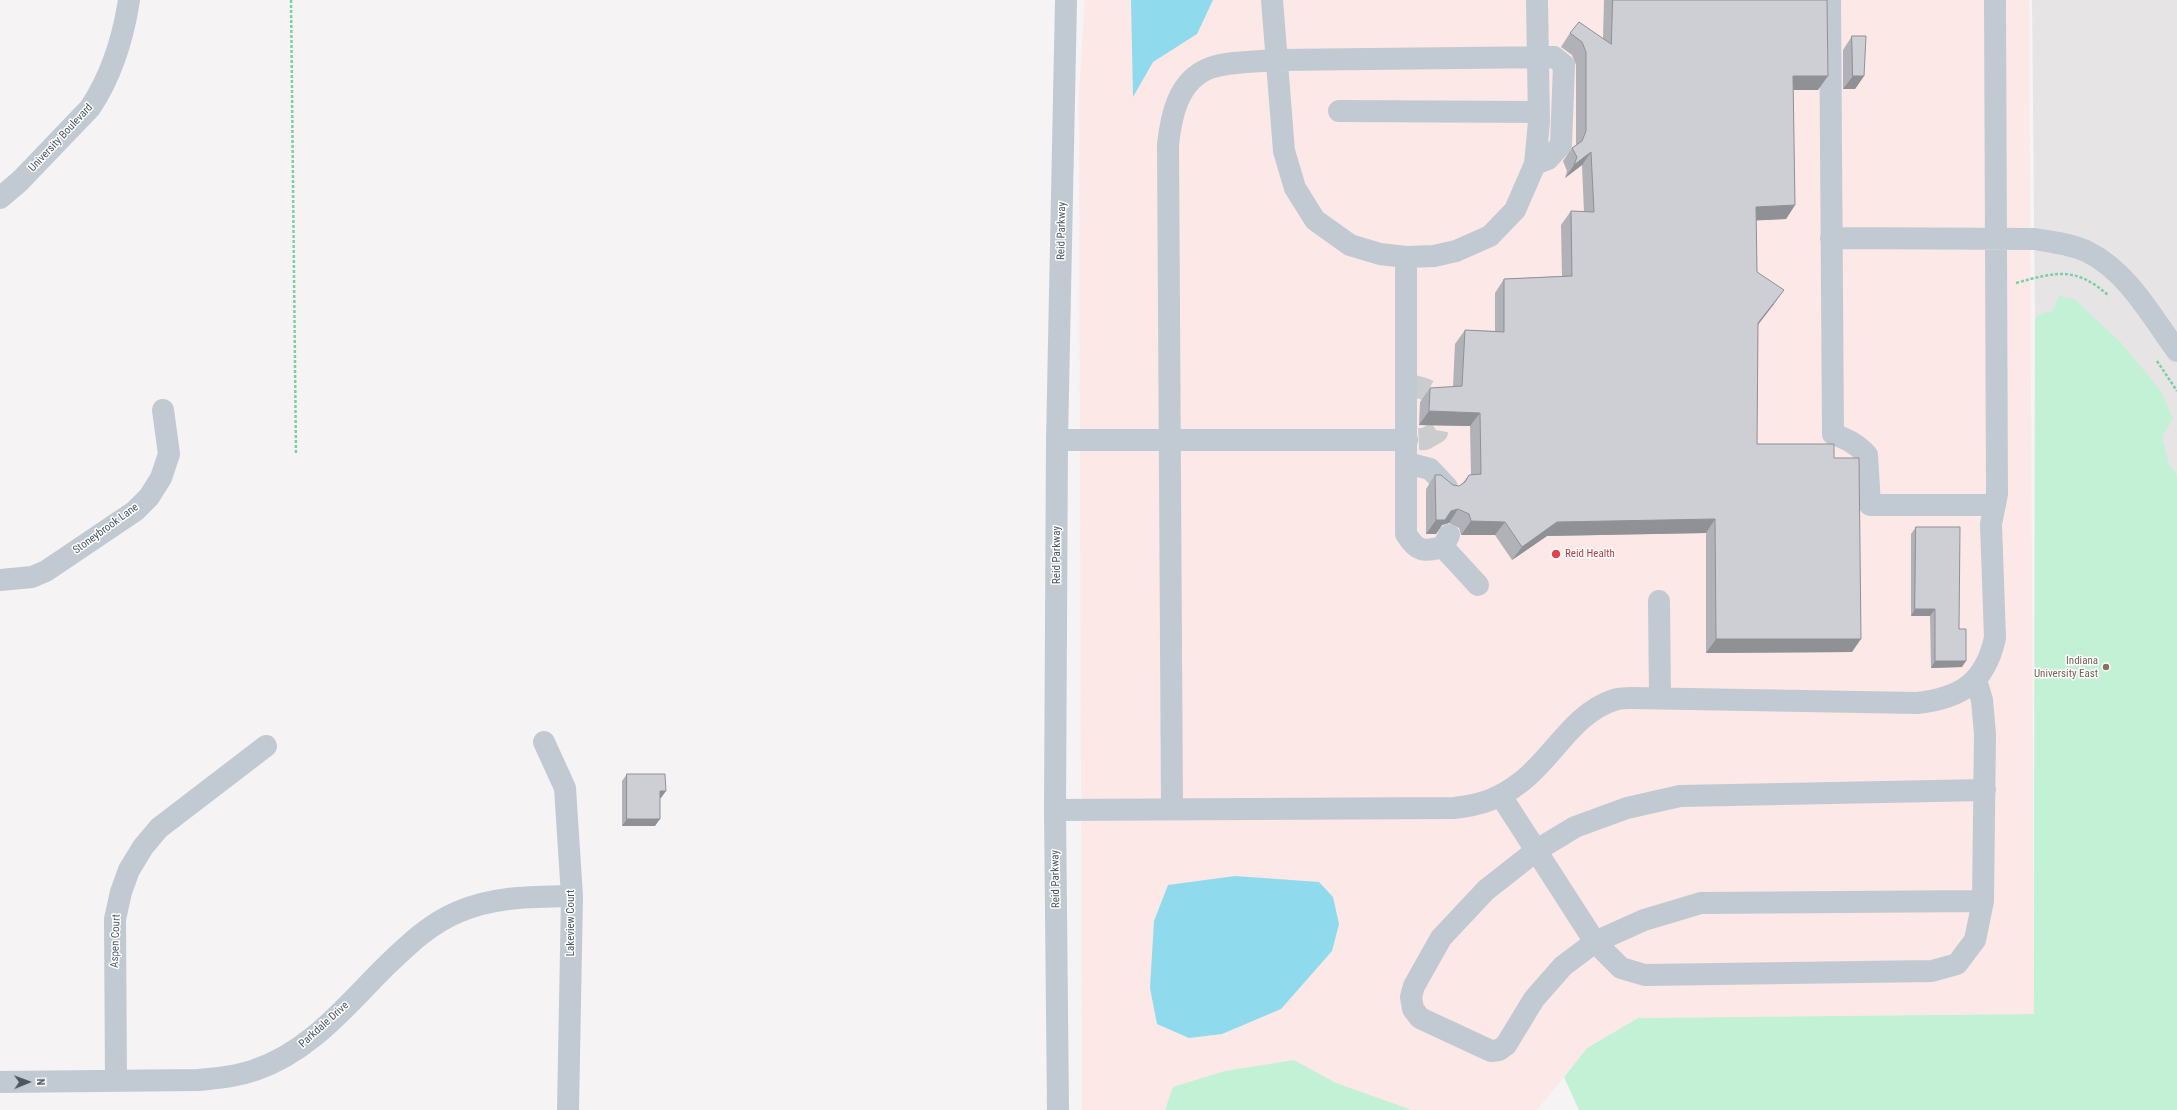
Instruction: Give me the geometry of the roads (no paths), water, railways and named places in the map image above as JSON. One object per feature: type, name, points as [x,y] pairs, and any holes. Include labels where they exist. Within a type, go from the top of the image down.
[{"type":"street","name":"University Boulevard","points":[[0,198],[20,181],[90,108],[100,94],[112,69],[126,22],[129,0]]},
{"type":"street","name":"Reid Parkway","points":[[1058,1110],[1055,810],[1058,440],[1066,0]]},
{"type":"street","points":[[1272,0],[1284,150],[1295,188],[1315,220],[1350,245],[1380,254],[1406,257],[1434,256],[1456,251],[1490,236],[1515,210],[1535,164],[1539,112],[1537,0]]},
{"type":"street","points":[[1830,0],[1833,434],[1848,439],[1859,445],[1868,455],[1870,505],[1995,505]]},
{"type":"street","points":[[1055,810],[1454,808],[1480,805],[1501,796],[1522,782],[1580,722],[1596,708],[1614,699],[1660,698],[1917,703],[1940,700],[1957,694],[1976,680],[1991,656],[1995,638],[1991,524],[1997,494],[1995,0]]},
{"type":"street","points":[[1172,809],[1168,145],[1170,122],[1178,99],[1192,80],[1209,68],[1277,60],[1554,57],[1564,65],[1561,144],[1548,159],[1535,164]]},
{"type":"street","points":[[1339,111],[1539,112]]},
{"type":"street","points":[[1831,238],[1996,237],[2035,239],[2064,245],[2087,252],[2108,264],[2135,293],[2177,351]]},
{"type":"street","points":[[1406,257],[1406,534],[1414,546],[1428,551],[1446,541],[1478,585]]},
{"type":"street","name":"Stoneybrook Lane","points":[[0,580],[32,577],[46,571],[135,510],[149,497],[161,478],[169,454],[163,410]]},
{"type":"street","points":[[1058,440],[1407,440]]},
{"type":"street","points":[[1407,463],[1430,469],[1447,487]]},
{"type":"street","points":[[1659,601],[1660,698]]},
{"type":"street","points":[[1501,796],[1595,942],[1622,968],[1644,975],[1932,971],[1957,964],[1975,940],[1983,901],[1985,734],[1982,700],[1976,680]]},
{"type":"street","name":"Lakeview Court","points":[[544,742],[565,788],[572,896],[568,1110]]},
{"type":"street","name":"Aspen Court","points":[[116,1081],[115,919],[120,892],[129,870],[143,847],[159,828],[266,746]]},
{"type":"street","points":[[1983,901],[1701,903],[1644,920],[1595,942],[1563,966],[1534,999],[1506,1045],[1499,1050],[1491,1051],[1420,1018],[1413,1009],[1411,997],[1414,986],[1441,938],[1486,890],[1537,850],[1575,827],[1627,808],[1680,796],[1985,790]]},
{"type":"street","name":"Parkdale Drive","points":[[0,1082],[198,1080],[228,1077],[274,1063],[295,1051],[321,1032],[410,942],[435,924],[458,912],[486,902],[513,897],[572,896]]},
{"type":"water","points":[[1131,0],[1213,0],[1197,34],[1153,62],[1133,97]]},
{"type":"water","points":[[1235,876],[1319,882],[1333,897],[1339,924],[1332,951],[1281,1009],[1222,1034],[1189,1038],[1157,1024],[1150,988],[1154,921],[1168,885]]},
{"type":"tunnel","points":[[1407,385],[1418,387],[1433,394],[1437,398],[1439,404],[1439,421],[1437,432],[1425,439],[1407,440]]},
{"type":"place","name":"Reid Health","points":[[1556,554]]},
{"type":"place","name":"Indiana University East","points":[[2106,667]]}]
